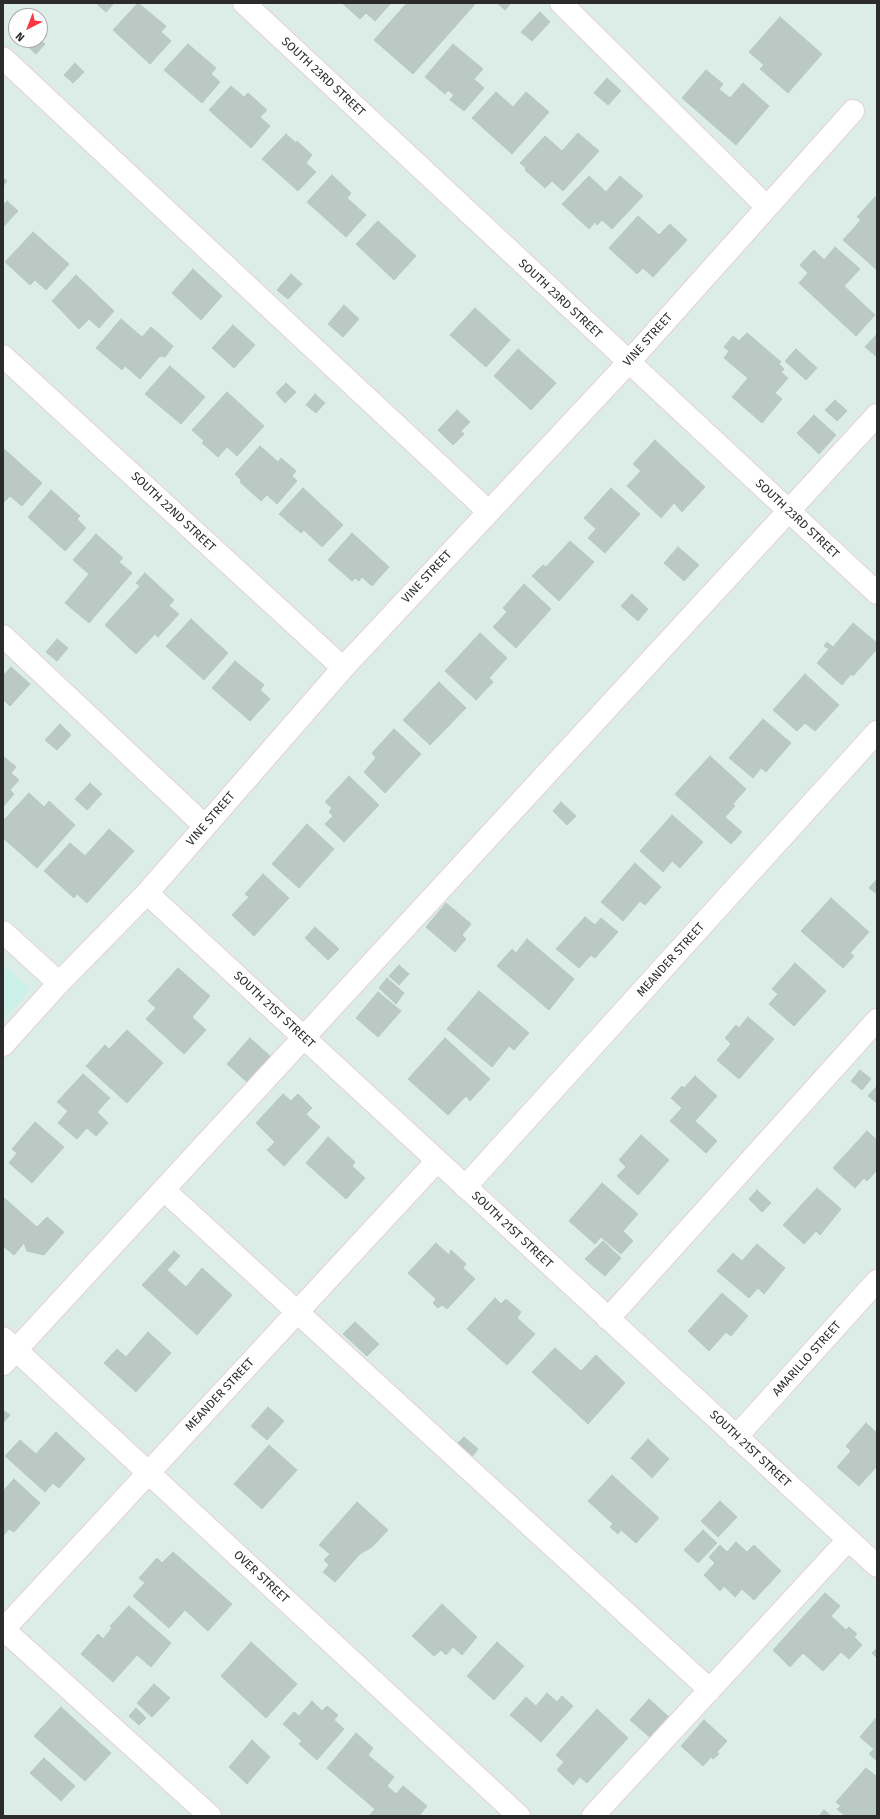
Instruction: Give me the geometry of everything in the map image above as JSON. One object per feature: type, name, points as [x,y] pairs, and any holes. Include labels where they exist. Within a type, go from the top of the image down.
[{"type":"street","points":[[561,3],[767,207]]},
{"type":"street","name":"SOUTH 23RD STREET","points":[[250,5],[628,363],[877,593]]},
{"type":"street","points":[[3,58],[489,512]]},
{"type":"street","name":"VINE STREET","points":[[3,1045],[59,983],[147,893],[343,668],[628,363],[853,111]]},
{"type":"street","name":"SOUTH 22ND STREET","points":[[3,356],[343,668]]},
{"type":"street","points":[[7,1351],[164,1190],[877,415]]},
{"type":"street","points":[[3,636],[205,826]]},
{"type":"street","name":"MEANDER STREET","points":[[465,1187],[877,732]]},
{"type":"street","name":"SOUTH 21ST STREET","points":[[147,893],[848,1540],[875,1560]]},
{"type":"street","points":[[3,932],[59,983]]},
{"type":"street","points":[[608,1319],[877,1020]]},
{"type":"street","name":"MEANDER STREET","points":[[3,1630],[437,1161]]},
{"type":"street","points":[[164,1190],[296,1313],[710,1690]]},
{"type":"street","name":"AMARILLO STREET","points":[[736,1437],[877,1281]]},
{"type":"street","name":"OVER STREET","points":[[7,1351],[148,1472],[519,1816]]},
{"type":"street","points":[[593,1816],[848,1540]]},
{"type":"street","points":[[3,1630],[210,1816]]},
{"type":"shaded area","points":[[3,965],[30,989],[3,1019]]},
{"type":"building","points":[[96,3],[114,3],[106,12]]},
{"type":"building","points":[[138,3],[166,26],[161,32],[171,41],[150,64],[113,30]]},
{"type":"building","points":[[342,3],[391,3],[375,21],[366,13],[360,19]]},
{"type":"building","points":[[407,3],[476,3],[413,74],[374,40]]},
{"type":"building","points":[[497,3],[511,3],[505,10]]},
{"type":"building","points":[[540,12],[550,22],[532,41],[521,32]]},
{"type":"building","points":[[780,17],[822,54],[788,93],[760,69],[764,65],[749,52]]},
{"type":"building","points":[[188,44],[216,68],[211,74],[220,82],[202,103],[164,70]]},
{"type":"building","points":[[453,44],[483,69],[474,79],[484,88],[464,111],[450,100],[454,95],[448,90],[445,94],[425,77]]},
{"type":"building","points":[[29,48],[41,48],[36,54]]},
{"type":"building","points":[[75,63],[84,72],[73,83],[64,75]]},
{"type":"building","points":[[706,70],[723,84],[719,89],[730,98],[743,83],[769,106],[736,145],[682,98]]},
{"type":"building","points":[[607,78],[621,91],[608,105],[594,93]]},
{"type":"building","points":[[231,86],[244,97],[248,93],[267,110],[260,117],[270,126],[251,148],[209,110]]},
{"type":"building","points":[[496,92],[513,107],[526,92],[549,112],[512,154],[472,118]]},
{"type":"building","points":[[578,133],[599,151],[563,191],[552,181],[545,188],[525,170],[526,168],[520,163],[545,136],[562,151]]},
{"type":"building","points":[[286,134],[296,143],[297,141],[312,155],[306,163],[316,172],[298,191],[262,159]]},
{"type":"building","points":[[332,175],[351,193],[347,198],[366,215],[346,237],[307,202]]},
{"type":"building","points":[[589,176],[606,192],[620,176],[643,196],[612,229],[602,220],[597,225],[595,222],[589,229],[562,204]]},
{"type":"building","points":[[3,178],[7,181],[3,186]]},
{"type":"building","points":[[875,197],[877,199],[877,270],[843,240],[861,220],[857,217]]},
{"type":"building","points":[[7,201],[18,211],[3,227],[3,205]]},
{"type":"building","points":[[638,216],[659,235],[670,224],[687,240],[653,277],[643,268],[637,274],[609,248]]},
{"type":"building","points":[[378,221],[416,256],[394,280],[356,244]]},
{"type":"building","points":[[33,232],[69,264],[46,290],[35,280],[30,285],[5,262]]},
{"type":"building","points":[[835,247],[860,269],[844,286],[875,315],[856,336],[799,283],[808,273],[800,265],[814,250],[824,260]]},
{"type":"building","points":[[193,269],[222,296],[201,320],[172,293]]},
{"type":"building","points":[[291,274],[302,284],[288,299],[277,290]]},
{"type":"building","points":[[76,275],[114,311],[99,328],[89,319],[79,329],[52,301]]},
{"type":"building","points":[[344,305],[359,319],[343,337],[328,324]]},
{"type":"building","points":[[475,308],[510,340],[486,367],[450,335]]},
{"type":"building","points":[[121,319],[142,337],[151,327],[173,346],[165,357],[160,356],[140,379],[125,366],[122,370],[96,348]]},
{"type":"building","points":[[233,325],[255,345],[234,368],[212,348]]},
{"type":"building","points":[[747,333],[781,362],[779,364],[784,369],[781,372],[788,378],[775,393],[782,399],[762,423],[732,397],[748,378],[724,358],[729,351],[724,347],[733,336],[739,341]]},
{"type":"building","points":[[877,334],[877,357],[865,347]]},
{"type":"building","points":[[518,349],[556,383],[531,410],[494,376]]},
{"type":"building","points":[[796,349],[817,368],[806,380],[785,361]]},
{"type":"building","points":[[170,366],[205,397],[181,424],[145,394]]},
{"type":"building","points":[[286,383],[296,392],[285,403],[276,393]]},
{"type":"building","points":[[227,392],[264,426],[237,456],[227,447],[218,457],[202,443],[204,441],[192,430]]},
{"type":"building","points":[[315,394],[325,403],[316,413],[306,405]]},
{"type":"building","points":[[835,400],[847,411],[837,421],[825,410]]},
{"type":"building","points":[[457,410],[470,422],[461,431],[464,434],[453,445],[438,430]]},
{"type":"building","points":[[814,415],[836,435],[819,454],[797,433]]},
{"type":"building","points":[[655,440],[705,487],[682,512],[674,503],[661,518],[627,486],[641,471],[633,464]]},
{"type":"building","points":[[260,446],[278,462],[281,458],[296,471],[292,476],[297,481],[277,504],[267,495],[261,501],[240,482],[241,480],[235,474]]},
{"type":"building","points":[[4,449],[42,483],[22,506],[10,496],[3,503]]},
{"type":"building","points":[[303,488],[343,525],[322,547],[304,530],[301,533],[279,514]]},
{"type":"building","points":[[611,488],[640,514],[605,553],[588,538],[596,529],[584,518]]},
{"type":"building","points":[[51,490],[80,516],[77,519],[86,528],[65,551],[28,517]]},
{"type":"building","points":[[352,533],[389,567],[372,586],[362,577],[359,581],[355,578],[352,581],[328,560]]},
{"type":"building","points":[[96,534],[123,558],[119,562],[132,573],[89,623],[65,603],[89,574],[73,560]]},
{"type":"building","points":[[570,541],[594,562],[559,601],[532,576],[543,565],[546,567]]},
{"type":"building","points":[[678,547],[699,565],[684,581],[664,563]]},
{"type":"building","points":[[145,573],[174,600],[169,606],[179,614],[158,637],[155,634],[136,654],[105,625],[140,586],[136,583]]},
{"type":"building","points":[[524,584],[551,609],[516,648],[493,627],[507,612],[503,608]]},
{"type":"building","points":[[632,594],[648,609],[638,621],[621,606]]},
{"type":"building","points":[[191,619],[228,653],[204,680],[166,646]]},
{"type":"building","points":[[853,623],[877,643],[877,649],[853,676],[851,674],[842,685],[817,663],[829,649],[824,646],[827,642],[833,647]]},
{"type":"building","points":[[480,633],[507,658],[489,678],[493,682],[476,700],[445,671]]},
{"type":"building","points":[[57,639],[68,648],[57,661],[46,652]]},
{"type":"building","points":[[235,661],[264,685],[260,690],[270,699],[250,721],[212,688]]},
{"type":"building","points":[[11,667],[30,684],[10,706],[3,699],[3,676]]},
{"type":"building","points":[[805,674],[839,705],[815,731],[805,723],[797,731],[773,710]]},
{"type":"building","points":[[439,682],[466,708],[430,745],[403,720]]},
{"type":"building","points":[[763,719],[791,743],[766,772],[761,768],[753,778],[729,758]]},
{"type":"building","points":[[60,724],[71,735],[57,750],[45,740]]},
{"type":"building","points":[[394,729],[421,754],[385,793],[364,772],[376,758],[372,753]]},
{"type":"building","points":[[3,756],[16,767],[11,773],[19,780],[10,790],[14,794],[3,807]]},
{"type":"building","points":[[710,756],[746,789],[733,804],[735,806],[725,817],[742,832],[731,844],[675,794]]},
{"type":"building","points":[[349,776],[379,805],[344,842],[325,824],[333,816],[329,812],[332,808],[325,802]]},
{"type":"building","points":[[90,783],[102,794],[87,810],[75,799]]},
{"type":"building","points":[[29,793],[44,807],[49,801],[75,825],[37,868],[3,838],[3,821]]},
{"type":"building","points":[[561,802],[576,816],[567,825],[553,811]]},
{"type":"building","points":[[672,815],[703,842],[680,868],[672,861],[663,872],[640,851]]},
{"type":"building","points":[[307,824],[334,849],[299,888],[272,864]]},
{"type":"building","points":[[109,829],[134,851],[87,903],[77,894],[74,898],[44,871],[70,843],[85,856]]},
{"type":"building","points":[[635,863],[661,887],[645,905],[640,901],[623,921],[601,902]]},
{"type":"building","points":[[263,874],[289,898],[254,936],[232,915],[249,897],[245,894]]},
{"type":"building","points":[[877,879],[877,894],[869,888]]},
{"type":"building","points":[[831,898],[869,932],[850,953],[854,956],[843,968],[801,931]]},
{"type":"building","points":[[446,903],[471,924],[462,935],[466,939],[455,952],[426,927]]},
{"type":"building","points":[[585,917],[595,925],[601,918],[618,932],[595,958],[591,955],[579,968],[556,949]]},
{"type":"building","points":[[315,927],[339,949],[328,960],[305,938]]},
{"type":"building","points":[[527,939],[574,979],[549,1010],[497,966],[512,949],[516,953]]},
{"type":"building","points":[[795,963],[826,991],[794,1026],[769,1004],[778,994],[772,989]]},
{"type":"building","points":[[399,965],[409,974],[399,985],[389,976]]},
{"type":"building","points":[[178,968],[210,996],[192,1017],[206,1030],[184,1054],[146,1019],[156,1008],[148,1001]]},
{"type":"building","points":[[387,978],[404,993],[396,1004],[379,988]]},
{"type":"building","points":[[479,991],[529,1033],[514,1050],[509,1046],[492,1067],[447,1029]]},
{"type":"building","points":[[378,992],[401,1011],[378,1037],[356,1018]]},
{"type":"building","points":[[748,1017],[774,1039],[739,1079],[717,1060],[731,1044],[725,1038],[736,1025],[739,1028]]},
{"type":"building","points":[[127,1030],[163,1063],[127,1103],[86,1066],[105,1045],[109,1049]]},
{"type":"building","points":[[250,1038],[271,1057],[248,1083],[227,1064]]},
{"type":"building","points":[[445,1038],[490,1079],[470,1101],[466,1096],[448,1115],[408,1079]]},
{"type":"building","points":[[860,1070],[871,1079],[862,1090],[851,1081]]},
{"type":"building","points":[[83,1074],[110,1098],[97,1112],[108,1123],[96,1136],[87,1128],[77,1139],[58,1123],[68,1111],[57,1102]]},
{"type":"building","points":[[695,1076],[717,1096],[695,1121],[717,1141],[706,1153],[670,1121],[682,1108],[671,1098],[682,1086],[684,1088]]},
{"type":"building","points":[[877,1086],[877,1103],[868,1096]]},
{"type":"building","points":[[283,1094],[291,1101],[298,1094],[312,1108],[306,1114],[320,1127],[284,1166],[267,1150],[275,1142],[256,1123]]},
{"type":"building","points":[[35,1122],[64,1147],[32,1183],[9,1163],[17,1153],[12,1149]]},
{"type":"building","points":[[867,1131],[877,1140],[877,1170],[867,1181],[864,1178],[855,1188],[833,1168]]},
{"type":"building","points":[[641,1135],[669,1160],[638,1195],[617,1176],[626,1167],[619,1160]]},
{"type":"building","points":[[328,1137],[355,1162],[352,1166],[365,1178],[346,1199],[306,1163]]},
{"type":"building","points":[[602,1183],[638,1214],[623,1231],[633,1241],[621,1254],[601,1237],[595,1244],[569,1221]]},
{"type":"building","points":[[817,1188],[841,1209],[820,1235],[816,1231],[804,1244],[783,1225]]},
{"type":"building","points":[[757,1190],[771,1203],[762,1212],[749,1199]]},
{"type":"building","points":[[3,1197],[37,1227],[47,1217],[64,1232],[44,1255],[27,1251],[24,1243],[14,1255],[3,1246]]},
{"type":"building","points":[[603,1241],[621,1258],[605,1276],[585,1259]]},
{"type":"building","points":[[436,1243],[449,1255],[451,1250],[466,1264],[463,1268],[475,1279],[447,1309],[442,1305],[438,1308],[433,1303],[436,1299],[408,1273]]},
{"type":"building","points":[[757,1244],[785,1268],[764,1294],[758,1288],[749,1298],[717,1271],[733,1253],[742,1261]]},
{"type":"building","points":[[174,1251],[180,1256],[167,1270],[186,1287],[202,1268],[232,1295],[197,1335],[142,1285]]},
{"type":"building","points":[[722,1293],[748,1316],[731,1336],[726,1332],[709,1351],[688,1331]]},
{"type":"building","points":[[495,1298],[501,1304],[506,1299],[521,1312],[517,1318],[535,1334],[507,1365],[467,1329]]},
{"type":"building","points":[[355,1322],[379,1344],[367,1356],[343,1334]]},
{"type":"building","points":[[148,1332],[171,1353],[136,1392],[104,1363],[117,1349],[126,1357]]},
{"type":"building","points":[[555,1348],[581,1371],[596,1355],[625,1383],[588,1424],[532,1372]]},
{"type":"building","points":[[268,1407],[284,1421],[267,1440],[251,1426]]},
{"type":"building","points":[[3,1410],[10,1415],[3,1423]]},
{"type":"building","points":[[866,1423],[877,1433],[877,1466],[859,1486],[837,1467],[851,1451],[846,1446]]},
{"type":"building","points":[[56,1432],[85,1459],[59,1488],[53,1483],[45,1492],[5,1456],[20,1440],[36,1454]]},
{"type":"building","points":[[464,1437],[478,1449],[470,1459],[455,1446]]},
{"type":"building","points":[[648,1439],[669,1459],[652,1478],[631,1458]]},
{"type":"building","points":[[269,1445],[297,1470],[262,1509],[234,1484]]},
{"type":"building","points":[[612,1475],[659,1518],[636,1543],[621,1530],[618,1534],[610,1527],[613,1524],[588,1501]]},
{"type":"building","points":[[14,1479],[40,1503],[14,1532],[9,1529],[3,1536],[3,1491]]},
{"type":"building","points":[[720,1501],[737,1517],[718,1537],[701,1521]]},
{"type":"building","points":[[357,1502],[388,1530],[372,1547],[360,1554],[335,1582],[323,1572],[329,1565],[324,1560],[330,1554],[319,1545]]},
{"type":"building","points":[[703,1530],[717,1543],[698,1563],[684,1550]]},
{"type":"building","points":[[736,1542],[747,1552],[754,1545],[781,1571],[754,1600],[742,1589],[735,1597],[724,1586],[720,1591],[704,1575],[715,1563],[709,1557],[720,1545],[727,1552]]},
{"type":"building","points":[[173,1552],[232,1604],[208,1631],[185,1610],[169,1628],[133,1596],[145,1583],[139,1578],[157,1558],[162,1563]]},
{"type":"building","points":[[825,1593],[840,1606],[831,1616],[846,1630],[849,1627],[857,1634],[854,1637],[862,1645],[849,1659],[841,1652],[823,1671],[803,1653],[790,1667],[773,1650]]},
{"type":"building","points":[[442,1604],[477,1637],[462,1655],[453,1647],[446,1655],[441,1650],[434,1656],[412,1636]]},
{"type":"building","points":[[129,1606],[171,1643],[151,1667],[137,1655],[113,1682],[81,1654],[98,1634],[103,1639],[112,1628],[110,1626]]},
{"type":"building","points":[[251,1642],[297,1684],[266,1718],[221,1676]]},
{"type":"building","points":[[497,1642],[524,1666],[494,1700],[467,1676]]},
{"type":"building","points":[[877,1648],[877,1658],[872,1653]]},
{"type":"building","points":[[154,1684],[170,1698],[152,1717],[137,1703]]},
{"type":"building","points":[[547,1693],[557,1702],[562,1696],[573,1706],[541,1742],[510,1715],[526,1697],[536,1706]]},
{"type":"building","points":[[649,1699],[670,1718],[652,1739],[630,1720]]},
{"type":"building","points":[[312,1701],[322,1711],[327,1706],[338,1715],[334,1720],[344,1729],[317,1760],[299,1744],[302,1741],[283,1724],[294,1712],[299,1716]]},
{"type":"building","points":[[61,1707],[111,1753],[85,1781],[34,1736]]},
{"type":"building","points":[[136,1708],[146,1718],[139,1725],[129,1716]]},
{"type":"building","points":[[597,1709],[628,1738],[587,1783],[580,1777],[573,1785],[557,1770],[564,1762],[556,1755]]},
{"type":"building","points":[[877,1717],[877,1761],[869,1754],[874,1749],[860,1737]]},
{"type":"building","points":[[704,1720],[727,1741],[717,1752],[719,1754],[713,1759],[711,1757],[703,1766],[681,1746]]},
{"type":"building","points":[[356,1733],[373,1748],[368,1755],[394,1777],[387,1786],[396,1794],[403,1786],[427,1806],[419,1816],[369,1816],[375,1809],[327,1768]]},
{"type":"building","points":[[252,1740],[270,1757],[247,1784],[229,1767]]},
{"type":"building","points":[[44,1758],[75,1786],[61,1801],[30,1773]]},
{"type":"building","points":[[866,1768],[877,1777],[877,1816],[845,1816],[837,1809],[841,1806],[836,1802]]},
{"type":"building","points":[[824,1810],[831,1816],[819,1816]]}]
